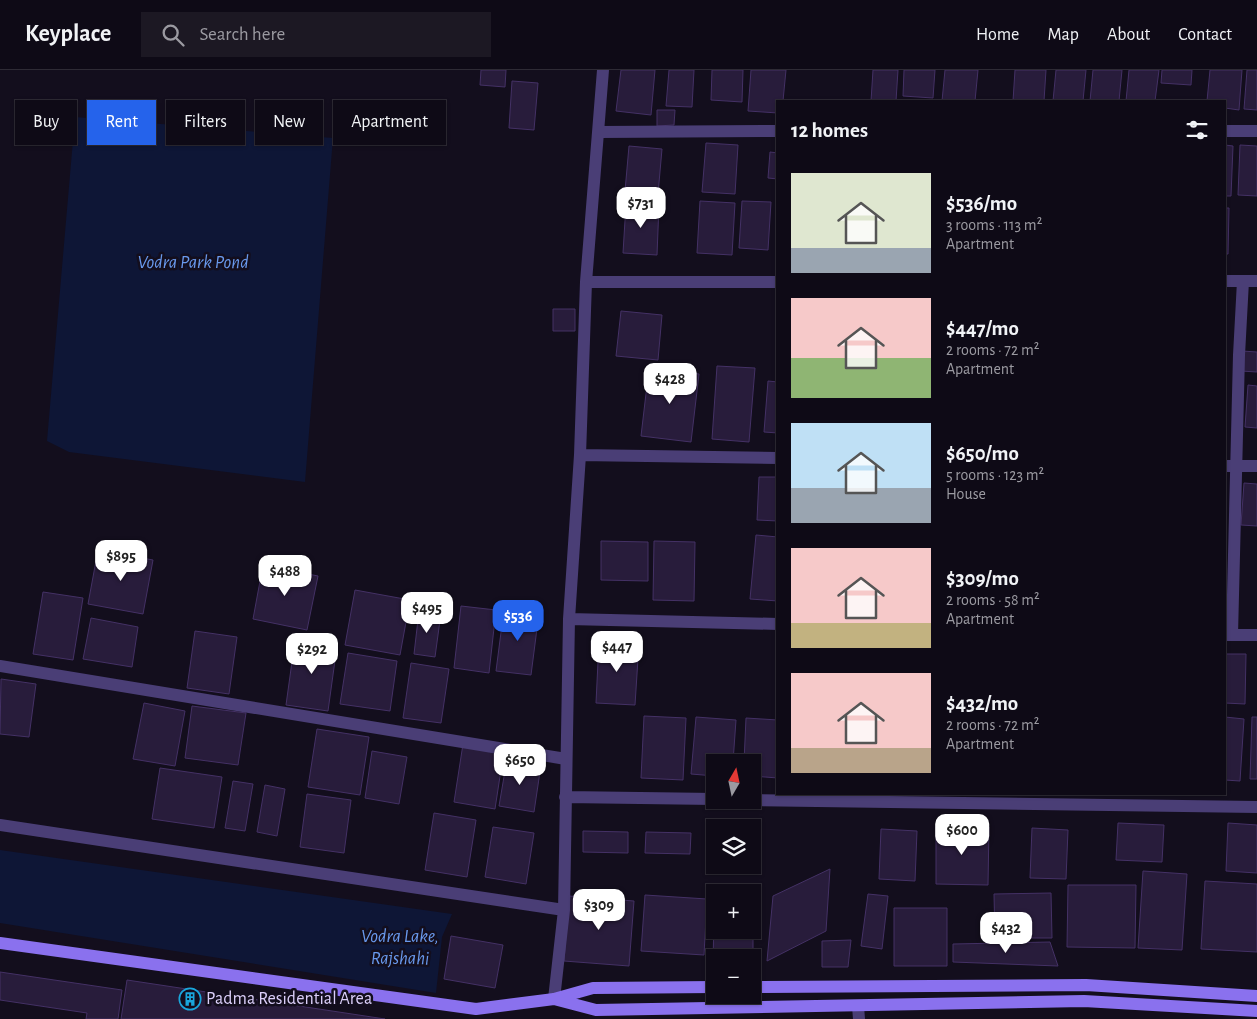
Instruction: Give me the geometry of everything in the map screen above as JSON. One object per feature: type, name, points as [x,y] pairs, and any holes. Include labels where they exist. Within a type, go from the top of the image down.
[{"type":"main road","points":[[0,943],[476,1009],[554,999],[592,988],[706,987]]},
{"type":"main road","points":[[761,987],[1086,985],[1257,996]]},
{"type":"main road","points":[[554,999],[596,1010],[1084,1001],[1255,1012]]},
{"type":"street","points":[[554,999],[564,910],[569,619],[580,455],[586,282],[603,70]]},
{"type":"street","points":[[1226,131],[1257,130]]},
{"type":"street","points":[[599,132],[776,131]]},
{"type":"street","points":[[1226,281],[1257,281]]},
{"type":"street","points":[[1243,281],[1231,466],[1229,635],[1257,636]]},
{"type":"street","points":[[586,282],[776,282]]},
{"type":"street","points":[[580,455],[776,458]]},
{"type":"street","points":[[1231,466],[1257,466]]},
{"type":"street","points":[[569,619],[776,624]]},
{"type":"street","points":[[0,666],[566,759]]},
{"type":"street","points":[[565,797],[706,799]]},
{"type":"street","points":[[761,800],[1257,807]]},
{"type":"street","points":[[0,825],[564,910]]},
{"type":"street","points":[[858,1006],[859,1019]]},
{"type":"water","name":"Vodra Park Pond","points":[[77,117],[87,118],[87,145],[156,145],[156,124],[166,124],[166,145],[245,145],[245,131],[255,132],[255,145],[323,145],[323,137],[333,138],[305,482],[69,452],[47,441],[73,145],[77,145]]},
{"type":"water","name":"Vodra Lake, Rajshahi","points":[[0,850],[452,914],[442,937],[436,993],[0,923]]},
{"type":"building","points":[[481,70],[506,70],[505,87],[480,85]]},
{"type":"building","points":[[621,70],[655,70],[651,115],[616,111]]},
{"type":"building","points":[[669,70],[694,70],[692,107],[666,106]]},
{"type":"building","points":[[712,70],[743,70],[742,102],[711,100]]},
{"type":"building","points":[[751,70],[786,70],[783,100],[776,100],[776,113],[748,111]]},
{"type":"building","points":[[873,70],[898,70],[896,100],[871,100]]},
{"type":"building","points":[[904,70],[935,70],[933,98],[903,96]]},
{"type":"building","points":[[945,70],[978,70],[975,100],[942,100]]},
{"type":"building","points":[[1015,70],[1046,70],[1044,100],[1013,100]]},
{"type":"building","points":[[1056,70],[1086,70],[1083,100],[1053,100]]},
{"type":"building","points":[[1093,70],[1122,70],[1119,100],[1090,100]]},
{"type":"building","points":[[1129,70],[1159,70],[1155,100],[1126,100]]},
{"type":"building","points":[[1162,70],[1192,70],[1191,85],[1161,83]]},
{"type":"building","points":[[1210,70],[1242,70],[1239,110],[1226,108],[1226,100],[1207,100]]},
{"type":"building","points":[[1247,70],[1257,70],[1257,110],[1244,109]]},
{"type":"building","points":[[512,81],[538,83],[534,130],[509,128]]},
{"type":"building","points":[[657,110],[675,110],[674,125],[657,126]]},
{"type":"building","points":[[706,143],[738,145],[735,194],[702,192]]},
{"type":"building","points":[[1226,145],[1233,146],[1231,196],[1226,196]]},
{"type":"building","points":[[1240,145],[1257,146],[1257,196],[1238,195]]},
{"type":"building","points":[[629,146],[662,149],[658,194],[625,191]]},
{"type":"building","points":[[770,152],[776,153],[776,179],[768,178]]},
{"type":"building","points":[[700,201],[735,203],[732,255],[697,253]]},
{"type":"building","points":[[742,201],[771,202],[768,250],[739,248]]},
{"type":"building","points":[[626,204],[659,205],[657,255],[623,253]]},
{"type":"building","points":[[1226,208],[1229,208],[1228,254],[1226,254]]},
{"type":"building","points":[[553,309],[575,309],[575,331],[553,331]]},
{"type":"building","points":[[621,311],[662,315],[658,360],[616,356]]},
{"type":"building","points":[[1242,351],[1257,352],[1257,372],[1241,371]]},
{"type":"building","points":[[717,366],[755,368],[749,442],[712,439]]},
{"type":"building","points":[[649,368],[699,374],[691,442],[641,436]]},
{"type":"building","points":[[768,381],[776,382],[776,433],[764,432]]},
{"type":"building","points":[[1248,385],[1257,386],[1257,428],[1245,427]]},
{"type":"building","points":[[759,477],[776,477],[776,521],[757,520]]},
{"type":"building","points":[[1244,483],[1257,484],[1257,526],[1241,525]]},
{"type":"building","points":[[756,535],[776,537],[776,601],[750,599]]},
{"type":"building","points":[[601,541],[648,542],[648,581],[601,580]]},
{"type":"building","points":[[654,541],[695,542],[694,601],[653,600]]},
{"type":"building","points":[[98,550],[153,560],[143,614],[88,604]]},
{"type":"building","points":[[263,565],[318,576],[307,630],[253,619]]},
{"type":"building","points":[[355,590],[410,600],[400,655],[345,645]]},
{"type":"building","points":[[43,592],[83,598],[73,660],[33,654]]},
{"type":"building","points":[[461,606],[496,610],[489,673],[454,668]]},
{"type":"building","points":[[504,609],[539,613],[531,675],[496,671]]},
{"type":"building","points":[[419,611],[441,613],[435,657],[414,654]]},
{"type":"building","points":[[91,618],[138,627],[132,667],[83,659]]},
{"type":"building","points":[[195,631],[237,637],[229,694],[187,688]]},
{"type":"building","points":[[295,640],[337,646],[328,711],[286,705]]},
{"type":"building","points":[[599,641],[639,643],[635,705],[596,703]]},
{"type":"building","points":[[348,653],[397,661],[390,711],[340,704]]},
{"type":"building","points":[[1226,654],[1246,654],[1245,704],[1226,703]]},
{"type":"building","points":[[411,663],[449,669],[441,723],[403,718]]},
{"type":"building","points":[[1,679],[36,684],[29,737],[0,734]]},
{"type":"building","points":[[144,703],[185,711],[175,766],[133,759]]},
{"type":"building","points":[[192,706],[246,713],[238,765],[185,758]]},
{"type":"building","points":[[644,716],[686,718],[683,780],[641,778]]},
{"type":"building","points":[[696,717],[736,720],[734,754],[706,754],[706,775],[691,774]]},
{"type":"building","points":[[1226,717],[1244,719],[1240,781],[1226,780]]},
{"type":"building","points":[[1252,717],[1257,717],[1257,779],[1250,779]]},
{"type":"building","points":[[746,718],[776,720],[776,778],[761,777],[761,754],[744,754]]},
{"type":"building","points":[[317,729],[369,737],[360,795],[308,787]]},
{"type":"building","points":[[463,744],[504,750],[495,809],[454,802]]},
{"type":"building","points":[[372,751],[407,757],[399,804],[365,798]]},
{"type":"building","points":[[507,759],[541,765],[534,812],[499,806]]},
{"type":"building","points":[[160,768],[222,777],[214,828],[152,819]]},
{"type":"building","points":[[233,781],[253,784],[245,831],[225,828]]},
{"type":"building","points":[[265,785],[285,789],[277,836],[257,832]]},
{"type":"building","points":[[307,794],[351,800],[344,853],[300,847]]},
{"type":"building","points":[[434,813],[476,820],[467,877],[425,870]]},
{"type":"building","points":[[1118,823],[1164,825],[1162,862],[1116,860]]},
{"type":"building","points":[[1228,823],[1257,825],[1257,873],[1226,871]]},
{"type":"building","points":[[493,827],[534,833],[526,884],[485,877]]},
{"type":"building","points":[[936,827],[989,827],[988,885],[936,884]]},
{"type":"building","points":[[1032,828],[1068,830],[1066,879],[1030,878]]},
{"type":"building","points":[[881,829],[917,831],[915,881],[879,879]]},
{"type":"building","points":[[583,831],[628,832],[628,853],[583,852]]},
{"type":"building","points":[[646,832],[691,833],[690,854],[645,853]]},
{"type":"building","points":[[830,869],[826,931],[767,961],[773,896]]},
{"type":"building","points":[[1143,871],[1187,874],[1182,950],[1138,948]]},
{"type":"building","points":[[1205,881],[1257,884],[1257,952],[1201,949]]},
{"type":"building","points":[[1068,885],[1136,885],[1135,948],[1067,947]]},
{"type":"building","points":[[1051,893],[1052,938],[995,938],[994,894]]},
{"type":"building","points":[[868,894],[888,896],[882,949],[861,946]]},
{"type":"building","points":[[645,895],[706,899],[704,955],[641,951]]},
{"type":"building","points":[[569,896],[634,901],[629,966],[564,961]]},
{"type":"building","points":[[894,908],[947,908],[947,966],[894,966]]},
{"type":"building","points":[[451,936],[503,945],[495,988],[444,979]]},
{"type":"building","points":[[714,939],[753,939],[753,949],[713,949]]},
{"type":"building","points":[[851,940],[848,967],[822,967],[822,941]]},
{"type":"building","points":[[1050,942],[1058,966],[953,962],[953,944]]},
{"type":"building","points":[[0,972],[122,990],[118,1019],[86,1019],[87,1013],[0,1000]]},
{"type":"building","name":"Padma Residential Area","points":[[127,980],[385,1019],[121,1019]]},
{"type":"place","name":"Padma Residential Area","points":[[190,999]]}]
